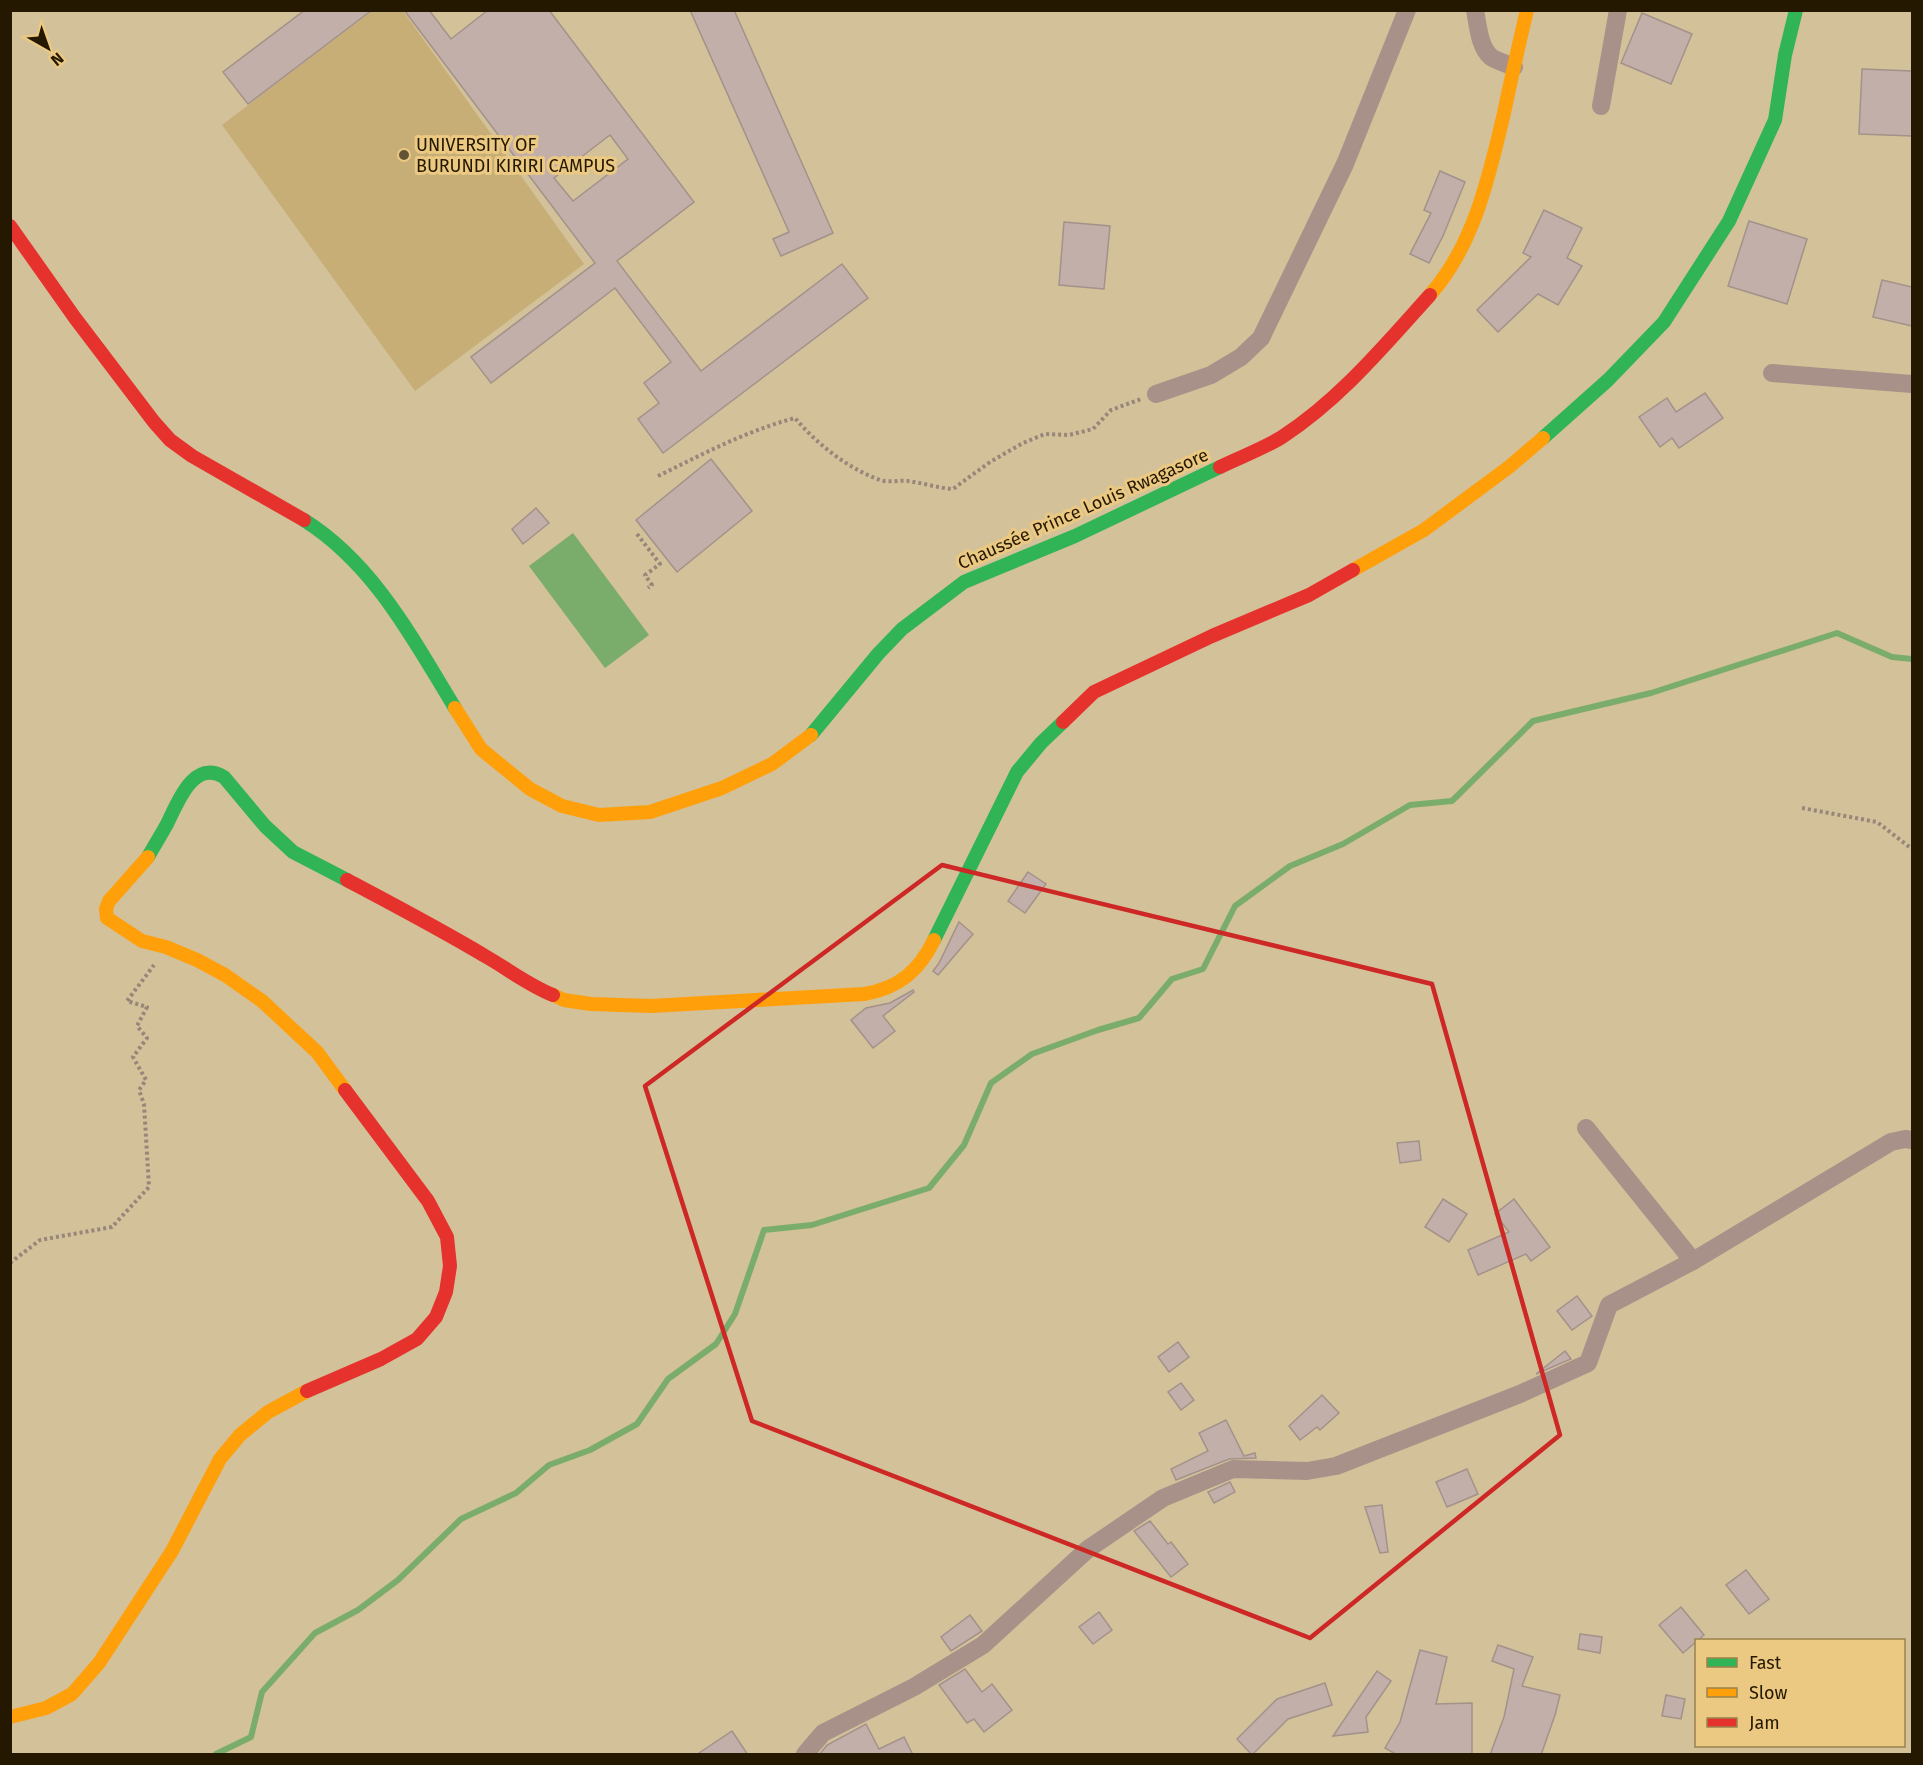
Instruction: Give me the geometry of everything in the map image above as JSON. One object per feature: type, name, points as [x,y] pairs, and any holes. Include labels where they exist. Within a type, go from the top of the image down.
[{"type":"street","points":[[1156,394],[1211,375],[1241,357],[1261,338],[1345,164],[1407,10]]},
{"type":"street","points":[[1475,10],[1485,50],[1492,57],[1514,68]]},
{"type":"street","name":"Chaussée Prince Louis Rwagasore","points":[[10,226],[82,327],[170,440],[192,456],[307,521],[343,549],[377,585],[481,749],[530,789],[562,806],[598,815],[650,812],[722,788],[772,765],[809,737],[878,654],[902,629],[964,582],[1075,536],[1280,438],[1326,405],[1392,338],[1435,289],[1458,255],[1489,178],[1527,10]]},
{"type":"street","points":[[1601,106],[1618,10]]},
{"type":"street","points":[[10,1717],[46,1708],[72,1694],[99,1663],[172,1551],[220,1459],[240,1435],[268,1412],[297,1395],[381,1359],[417,1339],[436,1317],[446,1292],[450,1266],[447,1238],[428,1201],[317,1052],[262,1000],[225,975],[166,947],[142,941],[107,918],[106,909],[109,901],[147,859],[179,798],[194,778],[208,772],[224,777],[265,826],[293,852],[432,925],[537,989],[564,1000],[591,1004],[651,1006],[851,996],[876,993],[895,986],[911,974],[926,957],[1017,771],[1041,742],[1094,693],[1125,676],[1212,636],[1309,595],[1424,530],[1509,467],[1551,431],[1608,380],[1664,322],[1729,221],[1775,120],[1785,55],[1796,10]]},
{"type":"street","points":[[1772,373],[1912,384]]},
{"type":"street","points":[[1586,1128],[1693,1261]]},
{"type":"street","points":[[805,1755],[824,1733],[914,1687],[983,1645],[1088,1549],[1163,1498],[1233,1469],[1307,1471],[1336,1466],[1520,1394],[1588,1363],[1609,1305],[1693,1261],[1891,1142],[1912,1140]]},
{"type":"path","points":[[658,476],[763,426],[795,417],[812,437],[848,464],[882,481],[909,481],[936,488],[953,489],[990,462],[1023,443],[1045,434],[1069,435],[1093,429],[1111,410],[1156,394]]},
{"type":"path","points":[[637,534],[660,564],[645,575],[652,585],[648,588]]},
{"type":"path","points":[[1802,808],[1877,822],[1912,849]]},
{"type":"path","points":[[10,1263],[40,1240],[112,1227],[149,1187],[144,1104],[139,1090],[146,1080],[133,1057],[147,1038],[137,1026],[147,1007],[127,1001],[166,947]]},
{"type":"highlighted area","points":[[942,865],[1432,984],[1560,1435],[1310,1638],[752,1421],[645,1086]]},
{"type":"shaded area","points":[[372,11],[403,11],[584,264],[415,391],[222,125]]},
{"type":"shaded area","points":[[573,533],[649,635],[605,668],[529,566]]},
{"type":"building","points":[[305,10],[372,10],[248,104],[223,72]]},
{"type":"building","points":[[404,10],[429,10],[451,39],[488,10],[549,10],[694,202],[617,261],[701,371],[842,264],[868,298],[663,453],[638,419],[659,403],[644,383],[671,362],[615,288],[491,383],[471,357],[595,263]],"holes":[[[610,135],[628,159],[573,201],[554,178]]]},
{"type":"building","points":[[690,10],[734,10],[833,233],[781,256],[773,239],[789,232]]},
{"type":"building","points":[[1642,13],[1692,34],[1671,84],[1621,63]]},
{"type":"building","points":[[1862,69],[1912,71],[1912,136],[1859,134]]},
{"type":"building","points":[[1440,171],[1465,182],[1443,236],[1429,263],[1410,254],[1431,213],[1424,210]]},
{"type":"building","points":[[1544,210],[1582,228],[1567,258],[1582,266],[1558,305],[1538,294],[1498,332],[1477,310],[1531,257],[1523,253]]},
{"type":"building","points":[[1749,221],[1807,239],[1787,304],[1728,286]]},
{"type":"building","points":[[1064,222],[1110,226],[1104,289],[1059,285]]},
{"type":"building","points":[[1882,280],[1912,287],[1912,326],[1873,317]]},
{"type":"building","points":[[1705,393],[1723,418],[1679,448],[1672,438],[1660,447],[1639,417],[1667,398],[1676,412]]},
{"type":"building","points":[[711,459],[752,511],[677,572],[636,520]]},
{"type":"building","points":[[536,508],[549,523],[523,544],[512,529]]},
{"type":"building","points":[[1028,872],[1046,884],[1025,913],[1008,901]]},
{"type":"building","points":[[959,922],[973,934],[938,975],[933,971]]},
{"type":"building","points":[[913,990],[914,992],[883,1016],[895,1031],[873,1048],[851,1020],[866,1008],[890,1003]]},
{"type":"building","points":[[1419,1141],[1421,1160],[1400,1163],[1397,1143]]},
{"type":"building","points":[[1443,1199],[1467,1214],[1449,1242],[1425,1227]]},
{"type":"building","points":[[1514,1199],[1550,1247],[1531,1261],[1526,1254],[1478,1275],[1468,1250],[1509,1232],[1495,1214]]},
{"type":"building","points":[[1577,1296],[1592,1316],[1572,1330],[1557,1311]]},
{"type":"building","points":[[1178,1342],[1189,1357],[1169,1372],[1158,1357]]},
{"type":"building","points":[[1565,1351],[1571,1359],[1536,1374]]},
{"type":"building","points":[[1181,1383],[1194,1400],[1181,1410],[1168,1392]]},
{"type":"building","points":[[1322,1395],[1339,1413],[1320,1430],[1317,1427],[1300,1440],[1289,1426]]},
{"type":"building","points":[[1226,1420],[1244,1456],[1255,1453],[1256,1458],[1229,1459],[1176,1480],[1171,1469],[1208,1451],[1199,1433]]},
{"type":"building","points":[[1467,1469],[1478,1494],[1447,1507],[1436,1482]]},
{"type":"building","points":[[1230,1482],[1235,1492],[1214,1503],[1208,1492]]},
{"type":"building","points":[[1382,1505],[1388,1552],[1380,1553],[1365,1507]]},
{"type":"building","points":[[1150,1521],[1168,1544],[1171,1542],[1188,1564],[1171,1577],[1134,1531]]},
{"type":"building","points":[[1746,1570],[1769,1599],[1749,1614],[1726,1585]]},
{"type":"building","points":[[1681,1607],[1704,1635],[1695,1639],[1695,1643],[1683,1653],[1659,1625]]},
{"type":"building","points":[[1099,1612],[1112,1630],[1093,1644],[1079,1627]]},
{"type":"building","points":[[970,1615],[982,1631],[951,1651],[941,1637]]},
{"type":"building","points":[[1580,1634],[1602,1637],[1600,1653],[1578,1649]]},
{"type":"building","points":[[1498,1645],[1533,1657],[1522,1686],[1560,1695],[1541,1755],[1490,1755],[1504,1717],[1514,1669],[1492,1661]]},
{"type":"building","points":[[1420,1650],[1447,1657],[1436,1704],[1472,1703],[1472,1755],[1397,1755],[1385,1748],[1400,1722]]},
{"type":"building","points":[[965,1669],[982,1692],[992,1684],[1012,1710],[984,1732],[974,1719],[967,1723],[939,1685]]},
{"type":"building","points":[[1377,1671],[1391,1681],[1366,1717],[1368,1732],[1333,1736]]},
{"type":"building","points":[[1325,1683],[1332,1705],[1288,1719],[1252,1755],[1237,1739],[1277,1699]]},
{"type":"building","points":[[1666,1695],[1685,1699],[1681,1719],[1662,1716]]},
{"type":"building","points":[[866,1724],[879,1749],[904,1737],[913,1755],[819,1755],[827,1745]]},
{"type":"building","points":[[732,1731],[748,1755],[696,1755]]},
{"type":"waterway","points":[[216,1754],[251,1737],[262,1692],[315,1633],[358,1610],[398,1580],[461,1519],[516,1493],[549,1465],[590,1450],[637,1424],[668,1379],[716,1344],[735,1314],[764,1230],[812,1225],[929,1188],[964,1145],[991,1083],[1032,1054],[1139,1018],[1172,979],[1203,969],[1235,906],[1290,866],[1343,844],[1410,805],[1452,801],[1533,721],[1651,693],[1837,633],[1892,657],[1912,659]]},
{"type":"traffic: fast","points":[[1543,438],[1608,380],[1664,322],[1729,221],[1775,120],[1785,55],[1796,10]]},
{"type":"traffic: fast","points":[[811,735],[878,654],[902,629],[964,582],[1075,536],[1220,467]]},
{"type":"traffic: fast","points":[[304,520],[351,558],[371,581],[407,630],[455,708]]},
{"type":"traffic: fast","points":[[934,940],[1017,772],[1041,743],[1063,722]]},
{"type":"traffic: fast","points":[[148,857],[188,786],[195,778],[213,773],[224,777],[265,826],[293,852],[347,880]]},
{"type":"traffic: slow","points":[[1430,295],[1458,254],[1486,186],[1527,10]]},
{"type":"traffic: slow","points":[[1353,570],[1424,530],[1509,467],[1543,438]]},
{"type":"traffic: slow","points":[[455,708],[481,749],[530,789],[562,806],[599,815],[650,812],[722,788],[772,764],[811,735]]},
{"type":"traffic: slow","points":[[148,857],[109,901],[106,909],[107,918],[142,941],[166,947],[197,960],[225,975],[262,1001],[317,1052],[345,1090]]},
{"type":"traffic: slow","points":[[553,995],[564,1000],[591,1004],[651,1006],[864,994],[888,987],[906,976],[922,961],[934,940]]},
{"type":"traffic: slow","points":[[10,1717],[46,1708],[72,1694],[99,1663],[172,1551],[220,1459],[240,1435],[268,1412],[307,1391]]},
{"type":"traffic: jam","points":[[10,226],[75,318],[170,440],[192,456],[304,520]]},
{"type":"traffic: jam","points":[[1220,467],[1282,437],[1323,406],[1360,371],[1430,295]]},
{"type":"traffic: jam","points":[[1063,722],[1094,692],[1212,636],[1309,595],[1353,570]]},
{"type":"traffic: jam","points":[[347,880],[553,995]]},
{"type":"traffic: jam","points":[[307,1391],[381,1359],[417,1339],[436,1317],[446,1292],[450,1266],[447,1237],[428,1201],[345,1090]]},
{"type":"place","name":"UNIVERSITY OF BURUNDI KIRIRI CAMPUS","points":[[404,155]]}]
